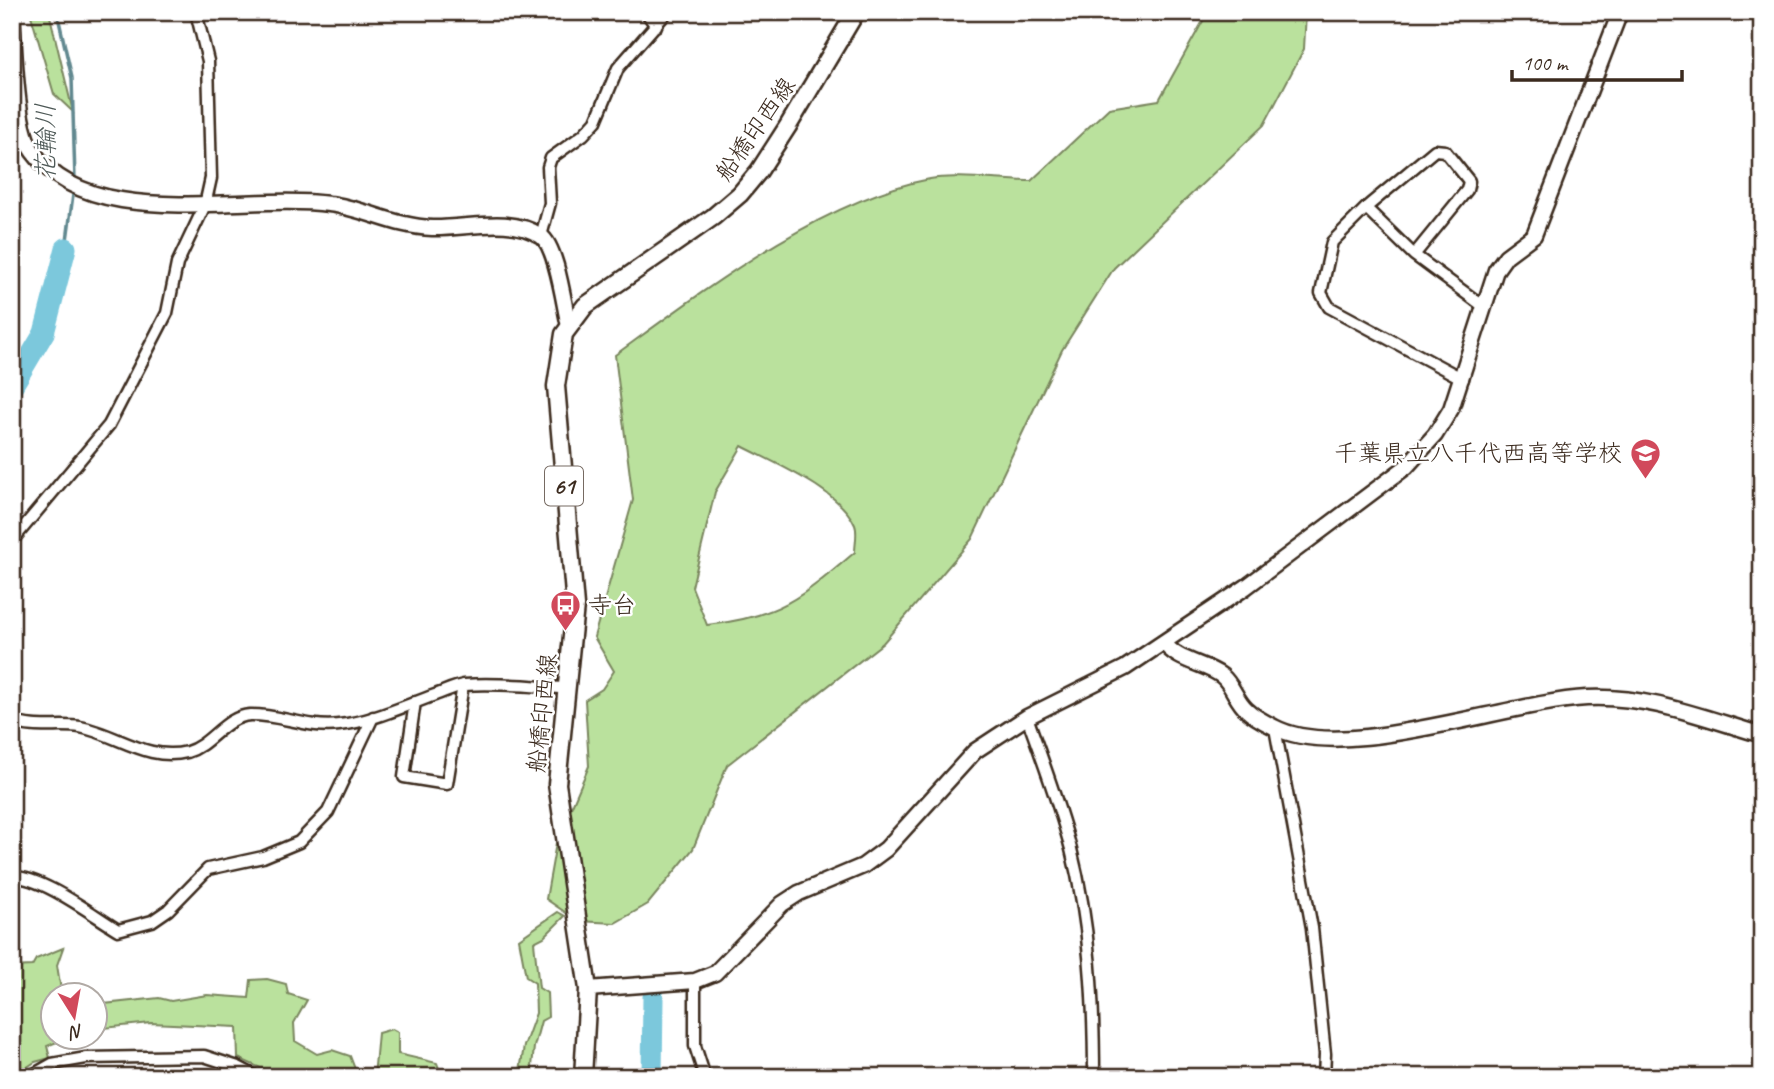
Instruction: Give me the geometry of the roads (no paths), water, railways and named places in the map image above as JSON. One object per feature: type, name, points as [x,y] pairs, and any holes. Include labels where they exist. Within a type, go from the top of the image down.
[{"type":"main road","name":"船橋印西線","points":[[583,1077],[588,989],[557,784],[573,629],[574,580],[556,386],[557,362],[569,326],[585,306],[713,217],[740,194],[759,171],[788,126],[856,12]]},
{"type":"street","points":[[12,541],[109,425],[167,313],[177,264],[205,205],[211,178],[208,61],[196,12]]},
{"type":"street","points":[[646,12],[656,26]]},
{"type":"street","points":[[541,236],[550,203],[548,167],[551,158],[583,135],[596,121],[618,68],[667,12]]},
{"type":"street","points":[[588,989],[695,981],[715,973],[782,904],[799,893],[863,866],[886,849],[975,751],[1027,718],[1102,681],[1164,642],[1246,587],[1406,467],[1435,435],[1451,409],[1463,379],[1496,270],[1506,256],[1534,235],[1620,12]]},
{"type":"street","points":[[12,17],[22,127],[29,145],[49,172],[79,187],[116,198],[158,204],[319,203],[419,226],[495,224],[519,227],[541,236],[553,254],[569,326]]},
{"type":"street","points":[[12,146],[29,145]]},
{"type":"street","points":[[1414,255],[1467,190],[1469,181],[1445,151],[1435,150],[1366,208],[1332,242],[1321,293],[1329,307],[1463,379]]},
{"type":"street","points":[[1366,208],[1414,255],[1483,306]]},
{"type":"street","points":[[1164,642],[1169,651],[1215,671],[1226,679],[1247,711],[1275,728],[1322,739],[1377,735],[1584,698],[1626,698],[1649,702],[1762,735]]},
{"type":"street","points":[[12,733],[17,723],[78,727],[102,732],[128,745],[161,755],[187,751],[208,742],[231,720],[250,715],[306,725],[339,725],[373,717],[463,685],[566,688]]},
{"type":"street","points":[[415,702],[404,776],[447,784],[463,685]]},
{"type":"street","points":[[12,877],[19,876],[45,887],[118,930],[152,921],[168,910],[208,869],[263,858],[299,842],[328,812],[373,717]]},
{"type":"street","points":[[1027,718],[1052,784],[1077,878],[1087,933],[1094,1077]]},
{"type":"street","points":[[1275,728],[1312,928],[1325,1054],[1324,1077]]},
{"type":"street","points":[[695,981],[695,1046],[705,1077]]},
{"type":"street","points":[[29,1077],[52,1064],[86,1058],[204,1055],[257,1077]]},
{"type":"waterway","name":"花輪川","points":[[57,12],[72,78],[75,180]]},
{"type":"waterway","name":"花輪川","points":[[66,248],[74,187]]},
{"type":"waterway","name":"花輪川","points":[[12,387],[44,333],[66,248]]},
{"type":"waterway","points":[[652,1077],[653,997]]},
{"type":"place","name":"千葉県立八千代西高等学校","points":[[1645,480]]},
{"type":"place","name":"寺台","points":[[565,632]]}]
